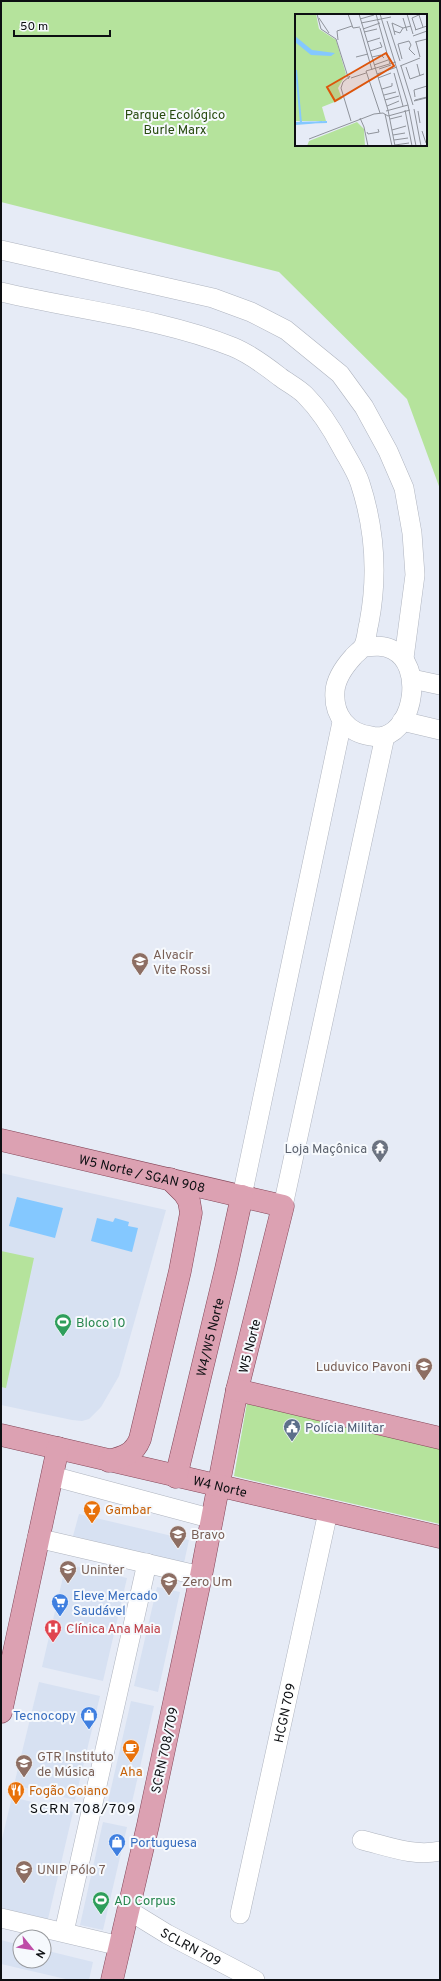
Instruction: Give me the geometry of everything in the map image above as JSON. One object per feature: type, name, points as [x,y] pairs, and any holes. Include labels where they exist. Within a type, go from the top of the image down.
[{"type":"main road","name":"W5 Norte / SGAN 908","points":[[1,1140],[283,1206]]},
{"type":"main road","points":[[109,1461],[127,1456],[137,1446],[140,1439],[180,1271],[191,1213],[189,1201],[184,1193],[170,1179]]},
{"type":"main road","name":"W4/W5 Norte","points":[[176,1477],[242,1196]]},
{"type":"main road","name":"W5 Norte","points":[[218,1487],[237,1390],[283,1206]]},
{"type":"main road","points":[[237,1390],[440,1438]]},
{"type":"main road","name":"W4 Norte","points":[[1,1435],[218,1487],[440,1537]]},
{"type":"main road","points":[[1,1712],[37,1538],[58,1448]]},
{"type":"main road","name":"SCRN 708/709","points":[[112,1980],[148,1825],[213,1519],[218,1487]]},
{"type":"street","points":[[1,250],[219,300],[251,312],[286,330],[340,374],[364,407],[388,451],[404,488],[412,532],[415,575],[404,658]]},
{"type":"street","points":[[1,292],[156,324],[235,348],[265,366],[304,394],[328,422],[338,440],[359,480],[368,510],[372,534],[374,568],[372,605],[364,647]]},
{"type":"street","points":[[364,647],[387,647],[396,651],[404,658],[412,678],[411,700],[402,721],[385,736],[376,737],[356,733],[342,722],[336,706],[335,691],[340,674],[353,656],[364,647]]},
{"type":"street","points":[[412,678],[440,686]]},
{"type":"street","points":[[402,721],[440,730]]},
{"type":"street","points":[[242,1196],[342,722]]},
{"type":"street","points":[[283,1206],[385,736]]},
{"type":"street","points":[[52,1476],[213,1519]]},
{"type":"street","name":"HCGN 709","points":[[240,1914],[328,1512]]},
{"type":"street","points":[[37,1538],[201,1576]]},
{"type":"street","points":[[64,1932],[147,1563]]},
{"type":"street","points":[[362,1840],[414,1852],[430,1853],[440,1851]]},
{"type":"street","name":"SCLRN 709","points":[[128,1910],[167,1934],[255,1980]]},
{"type":"street","points":[[1,1918],[120,1946]]},
{"type":"shaded area","points":[[1,1173],[166,1210],[119,1376],[101,1407],[89,1419],[82,1421],[72,1420],[1,1405]]},
{"type":"shaded area","points":[[79,1514],[189,1540],[184,1563],[73,1536]]},
{"type":"shaded area","points":[[66,1564],[127,1578],[103,1681],[42,1667]]},
{"type":"shaded area","points":[[157,1587],[180,1592],[158,1692],[134,1686]]},
{"type":"shaded area","points":[[39,1682],[100,1696],[75,1800],[14,1785]]},
{"type":"shaded area","points":[[131,1701],[154,1706],[130,1811],[107,1806]]},
{"type":"shaded area","points":[[12,1797],[73,1812],[48,1919],[1,1908],[1,1843]]},
{"type":"shaded area","points":[[103,1822],[127,1827],[103,1930],[80,1925]]},
{"type":"shaded area","points":[[1,1940],[12,1943],[12,1967],[1,1964]]},
{"type":"shaded area","points":[[52,1952],[93,1962],[89,1980],[70,1980],[23,1969],[52,1969]]},
{"type":"green space","name":"Parque Ecológico Burle Marx","points":[[1,1],[440,1],[440,489],[407,399],[279,272],[1,202]]},
{"type":"green space","points":[[1,1251],[34,1258],[6,1388],[1,1387]]},
{"type":"green space","points":[[247,1403],[440,1448],[440,1524],[234,1476]]},
{"type":"water","points":[[17,1197],[63,1208],[55,1238],[9,1226]]},
{"type":"water","points":[[97,1218],[113,1222],[115,1218],[129,1222],[128,1226],[138,1228],[132,1252],[91,1241]]},
{"type":"place","name":"Alvacir Vite Rossi","points":[[140,976]]},
{"type":"place","name":"Loja Maçônica","points":[[380,1163]]},
{"type":"place","name":"Bloco 10","points":[[63,1337]]},
{"type":"place","name":"Luduvico Pavoni","points":[[424,1381]]},
{"type":"place","name":"Polícia Militar","points":[[292,1442]]},
{"type":"place","name":"Gambar","points":[[92,1524]]},
{"type":"place","name":"Bravo","points":[[178,1549]]},
{"type":"place","name":"Uninter","points":[[68,1584]]},
{"type":"place","name":"Zero Um","points":[[169,1596]]},
{"type":"place","name":"Eleve Mercado Saudável","points":[[60,1617]]},
{"type":"place","name":"Clínica Ana Maia","points":[[53,1643]]},
{"type":"place","name":"Tecnocopy","points":[[89,1730]]},
{"type":"place","name":"Aha","points":[[131,1763]]},
{"type":"place","name":"GTR Instituto de Música","points":[[24,1778]]},
{"type":"place","name":"Fogão Goiano","points":[[16,1805]]},
{"type":"place","name":"Portuguesa","points":[[117,1857]]},
{"type":"place","name":"UNIP Pólo 7","points":[[24,1884]]},
{"type":"place","name":"AD Corpus","points":[[101,1915]]},
{"type":"district","name":"SCRN 708/709","points":[[83,1808]]}]
